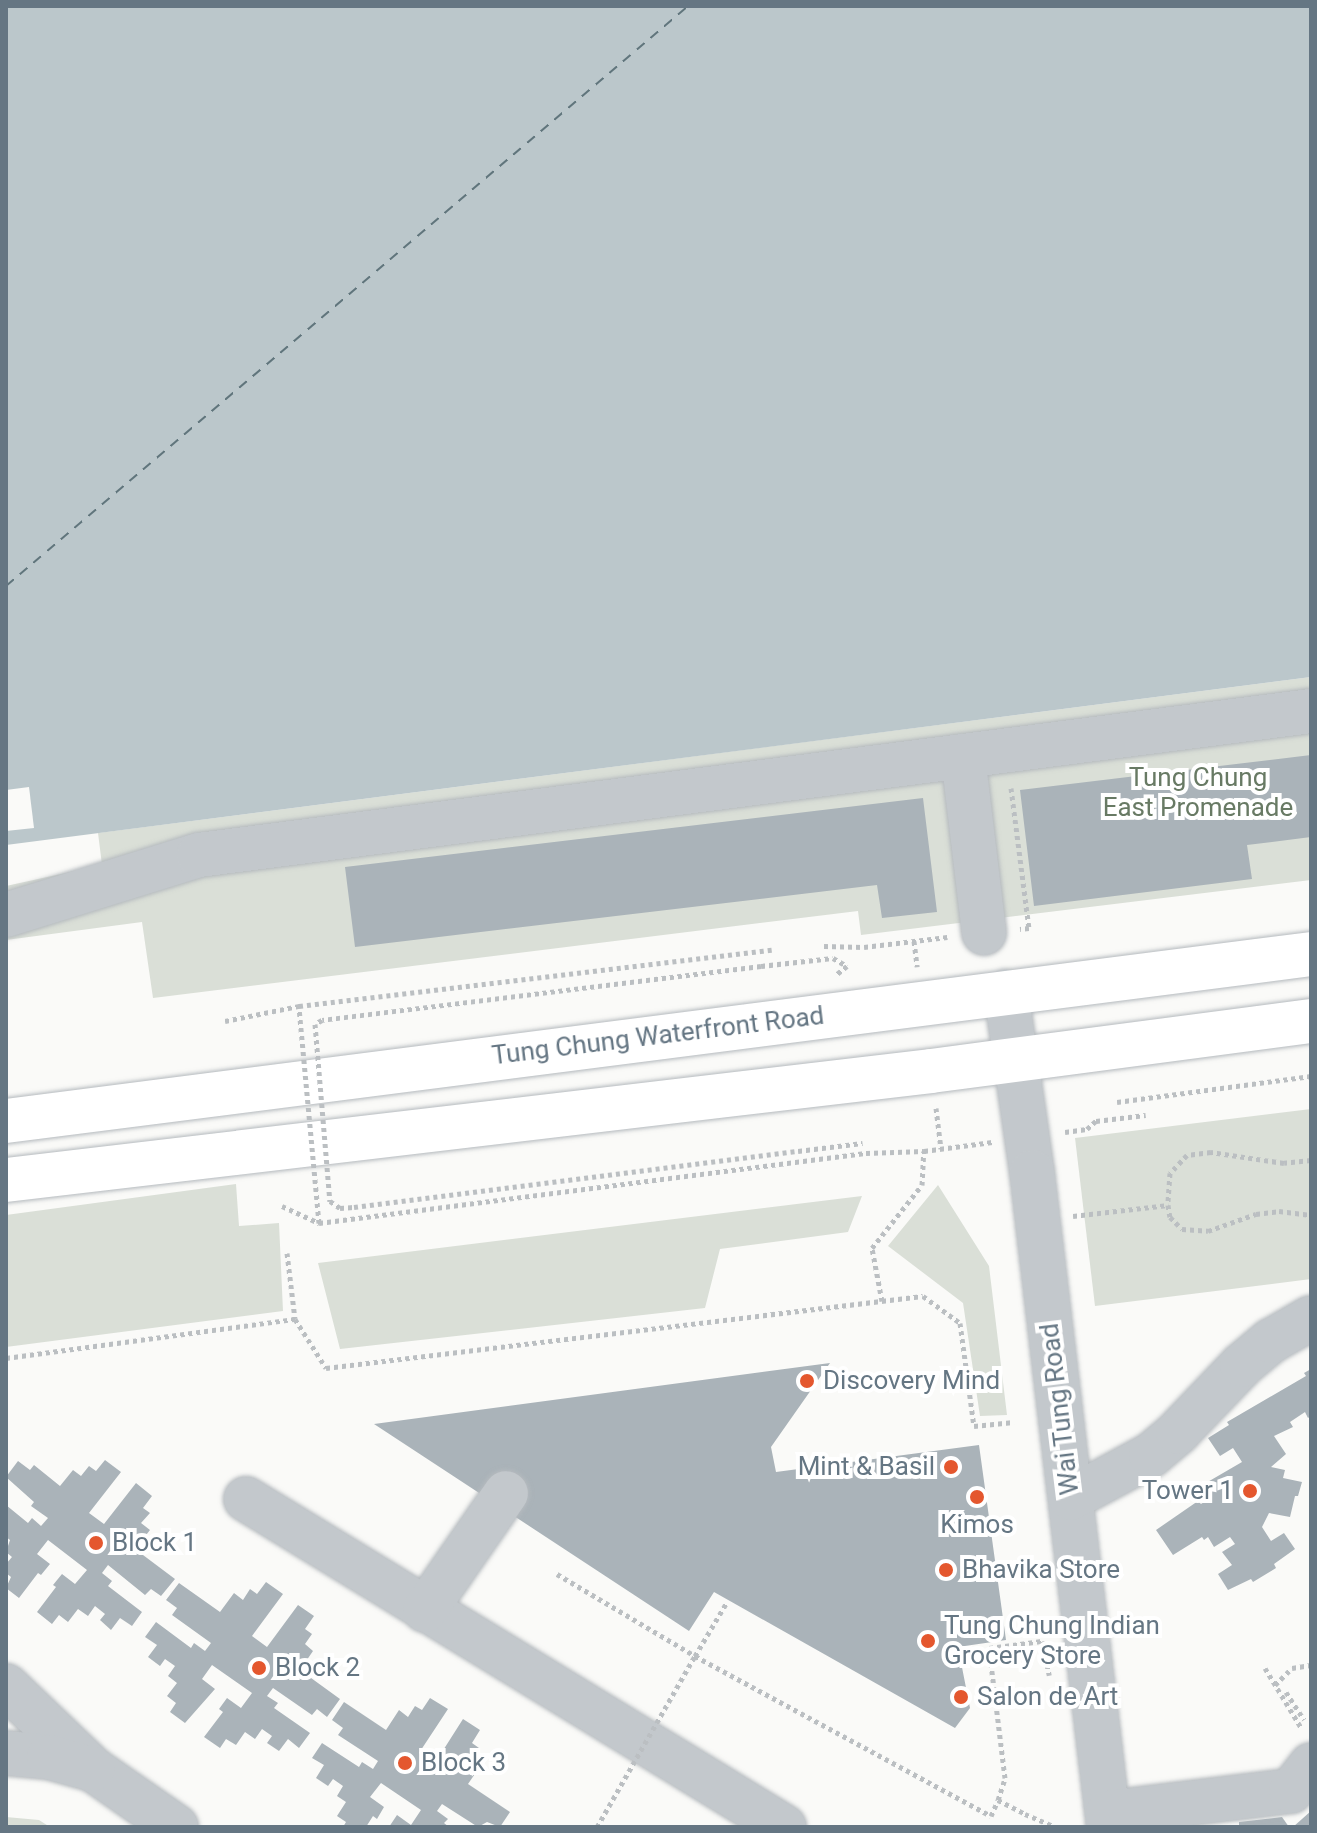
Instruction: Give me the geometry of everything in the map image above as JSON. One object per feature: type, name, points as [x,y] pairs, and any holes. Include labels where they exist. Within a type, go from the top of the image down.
[{"type":"main road","name":"Tung Chung Waterfront Road","points":[[6,1121],[1311,954]]},
{"type":"main road","points":[[6,1180],[1015,1060],[1311,1021]]},
{"type":"street","points":[[6,915],[199,855],[1311,711]]},
{"type":"street","points":[[963,756],[984,933]]},
{"type":"street","name":"Wai Tung Road","points":[[1006,992],[1071,1498],[1108,1820]]},
{"type":"street","points":[[1071,1498],[1151,1455],[1242,1365],[1271,1341],[1311,1318]]},
{"type":"street","points":[[425,1610],[506,1493]]},
{"type":"street","points":[[246,1499],[784,1827]]},
{"type":"street","points":[[6,1686],[94,1770],[176,1827]]},
{"type":"street","points":[[1108,1820],[1291,1791],[1308,1749]]},
{"type":"street","points":[[6,1753],[49,1757],[94,1770]]},
{"type":"path","points":[[824,946],[864,947],[1029,928],[1011,784]]},
{"type":"path","points":[[225,1021],[299,1006],[776,949]]},
{"type":"path","points":[[761,966],[322,1020],[315,1024],[330,1201],[340,1208],[354,1207],[863,1143]]},
{"type":"path","points":[[299,1006],[319,1223]]},
{"type":"path","points":[[1117,1102],[1311,1076]]},
{"type":"path","points":[[882,1301],[872,1248],[922,1185],[924,1151]]},
{"type":"path","points":[[1311,1160],[1247,1160],[1211,1152],[1187,1155],[1170,1173],[1168,1205],[1170,1217],[1182,1229],[1208,1231],[1256,1214],[1279,1211],[1311,1215]]},
{"type":"path","points":[[282,1206],[319,1223],[866,1153]]},
{"type":"path","points":[[1067,1217],[1168,1205]]},
{"type":"path","points":[[287,1253],[295,1319],[326,1368],[923,1296],[960,1323],[974,1426],[1014,1422]]},
{"type":"path","points":[[6,1358],[295,1319]]},
{"type":"path","points":[[557,1574],[695,1656],[991,1816],[1005,1778],[989,1648],[1042,1641]]},
{"type":"path","points":[[597,1827],[727,1602]]},
{"type":"path","points":[[1275,1685],[1292,1668],[1311,1665]]},
{"type":"path","points":[[1265,1668],[1308,1749]]},
{"type":"path","points":[[1286,1692],[1304,1720]]},
{"type":"path","points":[[998,1800],[1056,1827]]},
{"type":"green space","name":"Tung Chung East Promenade","points":[[1311,677],[1311,880],[861,935],[858,911],[153,998],[142,922],[6,940],[6,886],[102,865],[98,833]]},
{"type":"green space","points":[[1311,1109],[1311,1279],[1095,1306],[1075,1138]]},
{"type":"green space","points":[[236,1184],[239,1226],[279,1223],[283,1311],[6,1347],[6,1215]]},
{"type":"green space","points":[[938,1185],[989,1266],[1007,1415],[980,1416],[963,1303],[888,1246]]},
{"type":"green space","points":[[862,1196],[848,1232],[720,1249],[705,1308],[340,1349],[318,1263]]},
{"type":"green space","points":[[6,1817],[39,1820],[50,1827],[6,1827]]},
{"type":"shaded area","points":[[6,6],[1311,6],[1311,677],[6,845]]},
{"type":"pier","points":[[29,787],[34,828],[6,831],[6,790]]},
{"type":"building","points":[[1311,755],[1311,837],[1247,845],[1252,879],[1034,906],[1020,790]]},
{"type":"building","points":[[923,798],[937,912],[882,918],[877,885],[355,947],[345,867]]},
{"type":"building","points":[[830,1363],[771,1447],[776,1472],[979,1445],[1006,1640],[958,1647],[970,1708],[955,1728],[714,1592],[689,1631],[374,1424]]},
{"type":"building","name":"Tower 1","points":[[1311,1369],[1311,1416],[1308,1418],[1305,1412],[1290,1422],[1293,1427],[1274,1436],[1286,1454],[1271,1467],[1285,1470],[1283,1478],[1302,1482],[1298,1496],[1295,1496],[1290,1517],[1269,1513],[1262,1527],[1271,1541],[1284,1533],[1295,1549],[1274,1564],[1276,1568],[1253,1582],[1251,1579],[1228,1590],[1218,1574],[1232,1565],[1222,1552],[1235,1544],[1230,1537],[1214,1547],[1208,1537],[1204,1540],[1202,1537],[1173,1555],[1156,1530],[1198,1501],[1201,1504],[1207,1500],[1199,1487],[1242,1462],[1233,1448],[1220,1456],[1208,1438],[1229,1425],[1227,1422],[1306,1376],[1304,1373]]},
{"type":"building","name":"Block 1","points":[[105,1460],[121,1472],[89,1513],[104,1524],[136,1483],[152,1496],[143,1508],[150,1513],[141,1523],[150,1530],[135,1549],[175,1579],[161,1596],[151,1589],[145,1595],[108,1565],[102,1573],[112,1581],[108,1586],[142,1612],[132,1626],[120,1618],[111,1630],[100,1620],[105,1614],[95,1606],[88,1616],[78,1609],[68,1622],[59,1615],[52,1624],[37,1612],[56,1587],[53,1585],[62,1574],[75,1584],[87,1570],[48,1540],[37,1554],[50,1564],[41,1575],[38,1573],[19,1598],[6,1588],[11,1577],[6,1573],[6,1564],[12,1557],[6,1552],[10,1540],[6,1537],[6,1505],[28,1523],[32,1518],[41,1526],[48,1518],[31,1506],[34,1502],[6,1477],[18,1461],[30,1470],[34,1465],[60,1486],[73,1470],[81,1476],[89,1466],[96,1471]]},
{"type":"building","name":"Block 2","points":[[266,1582],[283,1594],[252,1636],[267,1647],[298,1605],[314,1616],[305,1629],[312,1634],[305,1644],[313,1651],[300,1670],[340,1699],[327,1717],[317,1709],[312,1715],[273,1688],[267,1696],[278,1703],[274,1708],[310,1733],[299,1748],[288,1739],[279,1751],[267,1743],[272,1736],[262,1729],[255,1739],[245,1732],[236,1745],[226,1739],[220,1748],[204,1737],[223,1712],[219,1709],[227,1698],[241,1708],[252,1693],[212,1665],[202,1679],[215,1689],[185,1723],[170,1712],[176,1703],[167,1696],[177,1683],[168,1676],[175,1666],[165,1659],[160,1666],[148,1657],[157,1645],[145,1637],[156,1622],[191,1648],[194,1643],[205,1651],[211,1643],[172,1615],[177,1608],[166,1600],[179,1583],[220,1612],[234,1593],[243,1600],[250,1589],[257,1594]]},
{"type":"building","name":"Block 3","points":[[430,1698],[448,1709],[419,1753],[435,1763],[463,1719],[480,1730],[472,1743],[479,1748],[472,1759],[481,1765],[468,1784],[510,1812],[500,1827],[487,1822],[478,1827],[442,1804],[437,1811],[448,1819],[444,1823],[449,1827],[389,1827],[397,1815],[411,1825],[421,1810],[381,1783],[370,1797],[384,1807],[377,1819],[373,1816],[366,1827],[343,1827],[346,1822],[337,1816],[346,1802],[337,1796],[343,1786],[333,1779],[328,1786],[316,1778],[324,1765],[312,1758],[322,1743],[359,1767],[362,1762],[373,1769],[378,1761],[338,1735],[343,1728],[332,1720],[344,1702],[386,1730],[399,1710],[408,1717],[415,1706],[422,1710]]},
{"type":"building","points":[[1311,1811],[1311,1827],[1293,1827]]},
{"type":"building","points":[[1282,1817],[1289,1827],[1239,1827],[1239,1822]]},
{"type":"ferry route","points":[[6,586],[688,6]]},
{"type":"place","name":"Discovery Mind","points":[[807,1381]]},
{"type":"place","name":"Mint & Basil","points":[[951,1467]]},
{"type":"place","name":"Tower 1","points":[[1250,1491]]},
{"type":"place","name":"Kimos","points":[[977,1497]]},
{"type":"place","name":"Block 1","points":[[96,1543]]},
{"type":"place","name":"Bhavika Store","points":[[946,1570]]},
{"type":"place","name":"Tung Chung Indian Grocery Store","points":[[928,1641]]},
{"type":"place","name":"Block 2","points":[[259,1668]]},
{"type":"place","name":"Salon de Art","points":[[961,1697]]},
{"type":"place","name":"Block 3","points":[[405,1763]]}]
